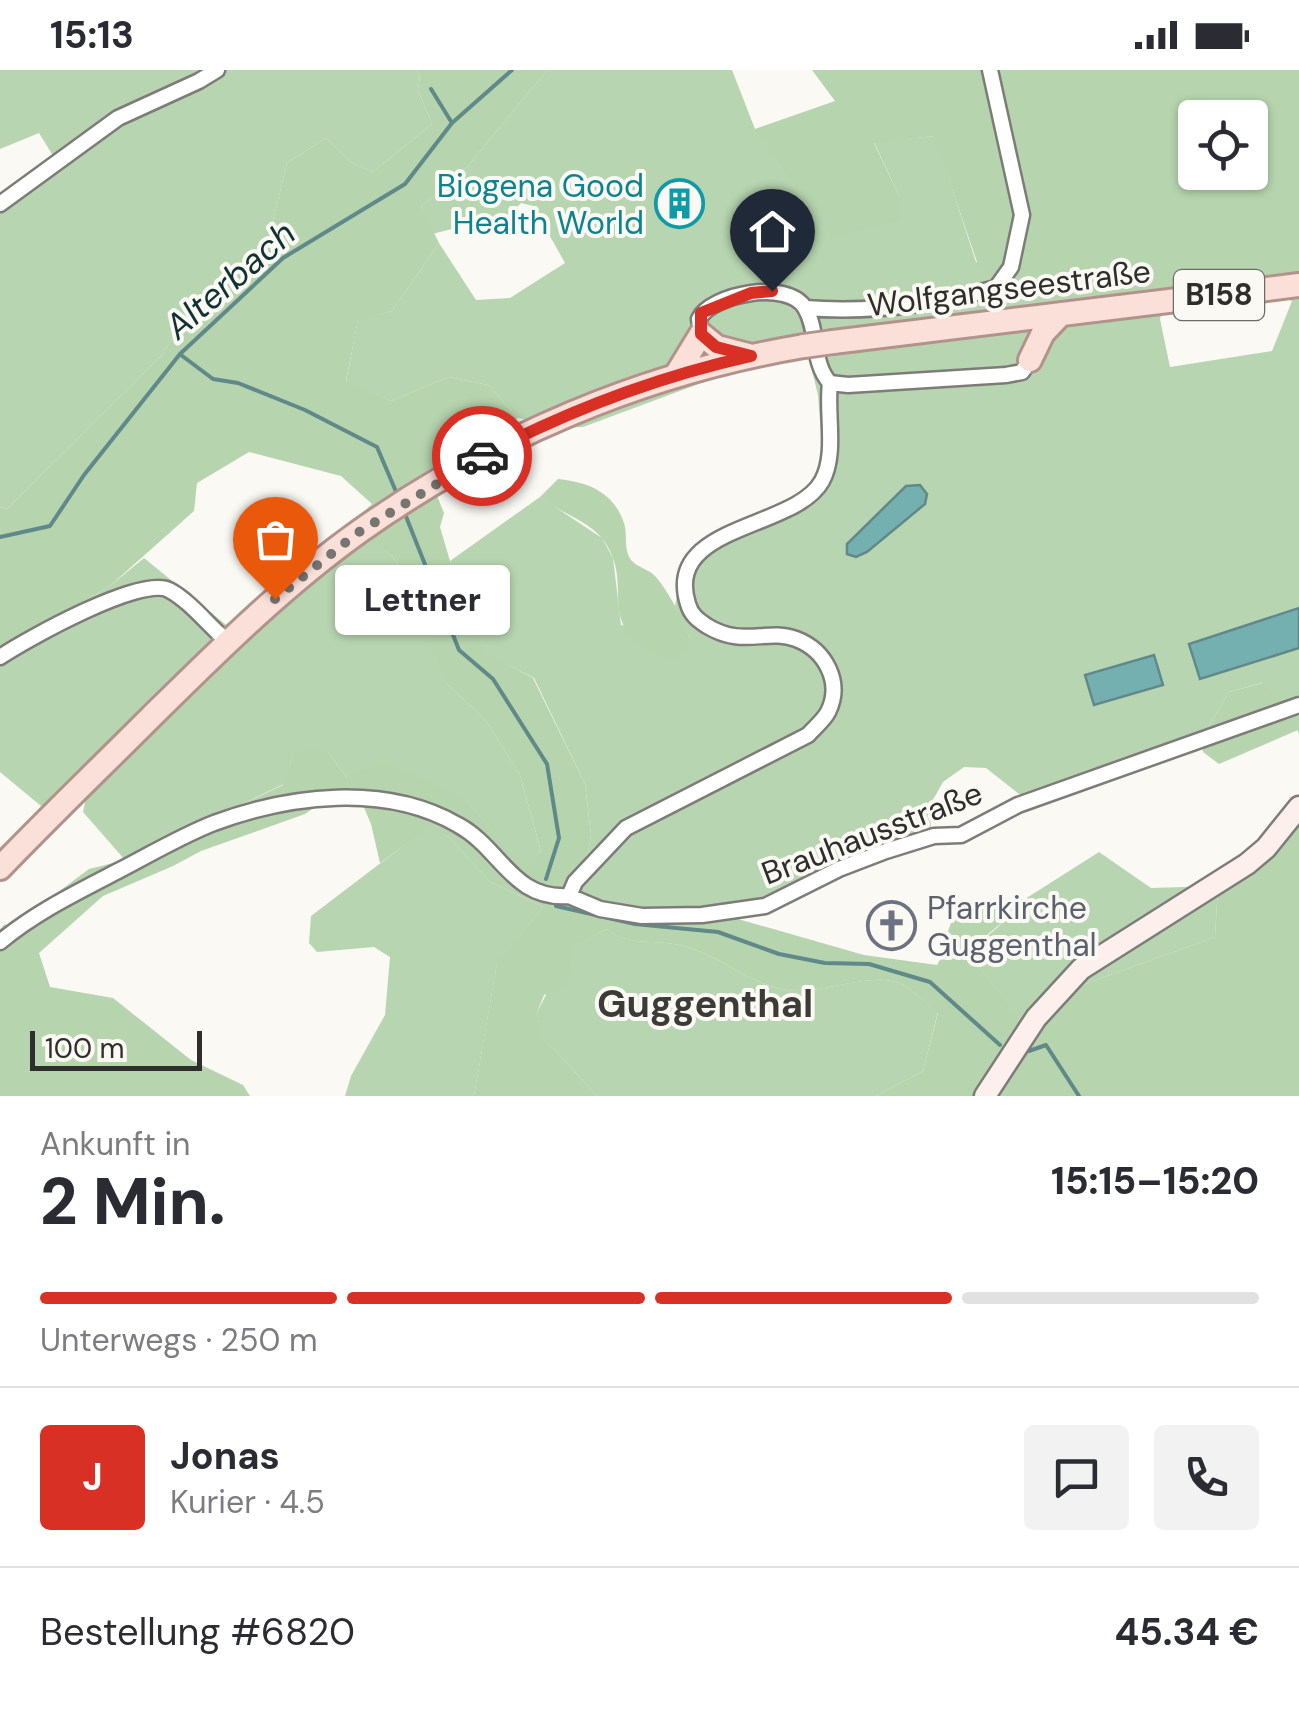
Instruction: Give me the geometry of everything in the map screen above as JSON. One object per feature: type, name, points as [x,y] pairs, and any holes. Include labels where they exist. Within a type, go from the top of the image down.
[{"type":"main road","name":"Wolfgangseestraße","points":[[0,868],[227,642],[314,567],[416,494],[540,427],[676,375],[804,346],[1299,285]]},
{"type":"main road","points":[[1030,360],[1043,333],[1060,314]]},
{"type":"main road","points":[[995,323],[1022,344],[1030,360]]},
{"type":"main road","points":[[676,375],[701,334],[716,347],[751,356]]},
{"type":"main road","points":[[984,1096],[1061,988],[1103,954],[1266,848],[1299,808]]},
{"type":"street","points":[[0,204],[118,118],[217,70]]},
{"type":"street","points":[[701,334],[701,313],[751,293],[782,292],[805,308],[841,308],[950,301],[996,288],[1011,267],[1022,216],[990,70]]},
{"type":"street","points":[[570,896],[575,882],[626,828],[808,735],[828,713],[835,685],[824,657],[794,638],[725,637],[696,619],[687,603],[686,584],[699,552],[713,541],[808,497],[821,484],[829,464],[826,409],[830,383],[818,362],[805,308]]},
{"type":"street","points":[[830,383],[1006,375],[1022,372],[1030,360]]},
{"type":"street","points":[[0,657],[80,612],[152,586],[168,589],[227,642]]},
{"type":"street","name":"Brauhausstraße","points":[[0,942],[34,914],[214,823],[268,808],[330,798],[364,797],[412,804],[461,826],[538,894],[570,896],[600,909],[642,916],[702,915],[765,906],[839,869],[886,851],[934,836],[962,835],[1018,805],[1299,705]]},
{"type":"green space","points":[[0,70],[416,70],[420,75],[418,90],[432,124],[373,172],[352,163],[326,138],[287,163],[265,254],[235,266],[195,303],[161,356],[7,509],[0,507],[0,210],[60,167],[39,133],[0,149]]},
{"type":"green space","points":[[416,70],[547,70],[467,167],[421,207],[439,243],[392,311],[358,320],[346,381],[391,401],[449,377],[488,385],[518,418],[427,471],[444,513],[440,527],[450,561],[487,654],[533,678],[585,784],[591,835],[588,853],[572,879],[600,916],[724,915],[864,955],[937,965],[960,912],[1007,898],[1010,916],[976,944],[972,957],[1033,1036],[1063,992],[1215,937],[1218,886],[1299,816],[1299,1096],[876,1096],[923,1071],[938,1013],[916,993],[889,980],[787,990],[761,982],[688,947],[625,939],[607,929],[572,947],[569,985],[544,995],[537,1012],[542,1039],[597,1096],[474,1096],[497,963],[543,907],[489,881],[449,837],[428,828],[380,863],[360,798],[322,802],[305,814],[201,851],[103,896],[39,953],[50,987],[113,998],[191,1060],[243,1085],[250,1096],[0,1096],[0,929],[5,924],[10,928],[89,869],[125,860],[143,838],[160,843],[283,785],[292,757],[312,749],[328,752],[347,778],[384,761],[466,800],[523,867],[541,851],[520,775],[485,719],[448,685],[421,621],[424,600],[392,556],[372,542],[372,504],[341,476],[249,452],[197,483],[194,511],[111,585],[0,652],[0,507],[7,509],[161,356],[195,303],[235,266],[265,254],[287,163],[326,138],[352,163],[373,172],[432,124],[418,90],[420,75]]},
{"type":"green space","points":[[547,70],[732,70],[755,129],[899,196],[874,142],[935,136],[976,262],[1166,292],[1160,319],[1170,367],[1272,351],[1292,301],[1241,282],[1299,274],[1299,734],[1288,707],[1262,683],[1229,692],[1202,738],[1024,798],[986,768],[964,767],[943,782],[930,805],[931,832],[724,915],[599,916],[572,878],[588,853],[591,835],[585,784],[534,678],[487,655],[450,561],[540,497],[602,538],[613,558],[621,625],[690,638],[675,606],[683,562],[716,532],[804,492],[823,461],[818,395],[809,358],[739,369],[583,427],[562,428],[518,418],[488,385],[449,377],[391,401],[346,382],[358,319],[392,311],[439,243],[476,300],[510,298],[565,263],[533,206],[521,203],[500,225],[472,224],[432,234],[421,207],[467,167]]},
{"type":"green space","points":[[812,70],[1299,70],[1299,274],[1166,292],[1012,301],[977,262],[934,136],[874,143],[899,196],[900,220],[832,237],[755,129],[835,101]]},
{"type":"green space","points":[[558,479],[589,486],[613,503],[624,523],[631,560],[656,577],[679,614],[690,638],[686,653],[671,661],[630,635],[622,621],[617,575],[604,541],[540,497]]},
{"type":"green space","points":[[372,504],[373,542],[392,556],[424,601],[448,685],[485,719],[520,775],[541,851],[523,868],[466,800],[347,778],[328,752],[292,757],[284,784],[125,860],[83,812],[87,793],[41,806],[0,772],[0,652],[111,585],[144,558],[230,628]]},
{"type":"green space","points":[[1263,683],[1288,707],[1298,730],[1219,764],[1203,752],[1202,738],[1229,692]]},
{"type":"green space","points":[[428,827],[449,837],[489,881],[543,907],[497,964],[474,1096],[345,1096],[351,1076],[385,1015],[390,957],[374,947],[317,952],[309,943],[311,916]]},
{"type":"green space","points":[[1099,852],[1151,888],[1218,886],[1215,937],[1063,992],[1033,1037],[972,957],[1011,908]]},
{"type":"green space","points":[[607,929],[625,939],[688,947],[761,982],[787,990],[815,990],[875,980],[901,984],[938,1012],[923,1071],[876,1096],[597,1096],[541,1039],[537,1012],[571,947]]},
{"type":"water","points":[[920,485],[927,494],[925,504],[867,552],[856,557],[847,554],[847,544],[906,486]]},
{"type":"water","points":[[1299,608],[1299,648],[1200,679],[1189,644]]},
{"type":"water","points":[[1154,655],[1163,685],[1094,705],[1085,675]]},
{"type":"waterway","name":"Alterbach","points":[[0,537],[50,526],[84,475],[180,354],[283,258],[405,184],[452,123],[512,70]]},
{"type":"waterway","points":[[431,89],[452,123]]},
{"type":"waterway","points":[[181,355],[213,379],[238,383],[305,410],[377,447],[397,494]]},
{"type":"waterway","points":[[405,514],[459,650],[493,679],[547,764],[559,838],[546,879]]},
{"type":"waterway","points":[[556,906],[635,924],[718,932],[779,954],[825,963],[869,964],[930,982],[1000,1045]]},
{"type":"waterway","points":[[1029,1051],[1046,1045],[1079,1096]]},
{"type":"way so far","points":[[275,599],[356,534],[482,456]]},
{"type":"place","name":"Biogena Good Health World","points":[[679,204]]},
{"type":"place","name":"Lettner","points":[[275,599]]},
{"type":"place","name":"Pfarrkirche Guggenthal","points":[[892,926]]},
{"type":"district","name":"Guggenthal","points":[[705,1004]]},
{"type":"route","points":[[482,456],[553,421],[640,387],[751,356],[716,347],[701,334],[699,319],[709,308],[751,293],[772,291]]}]
